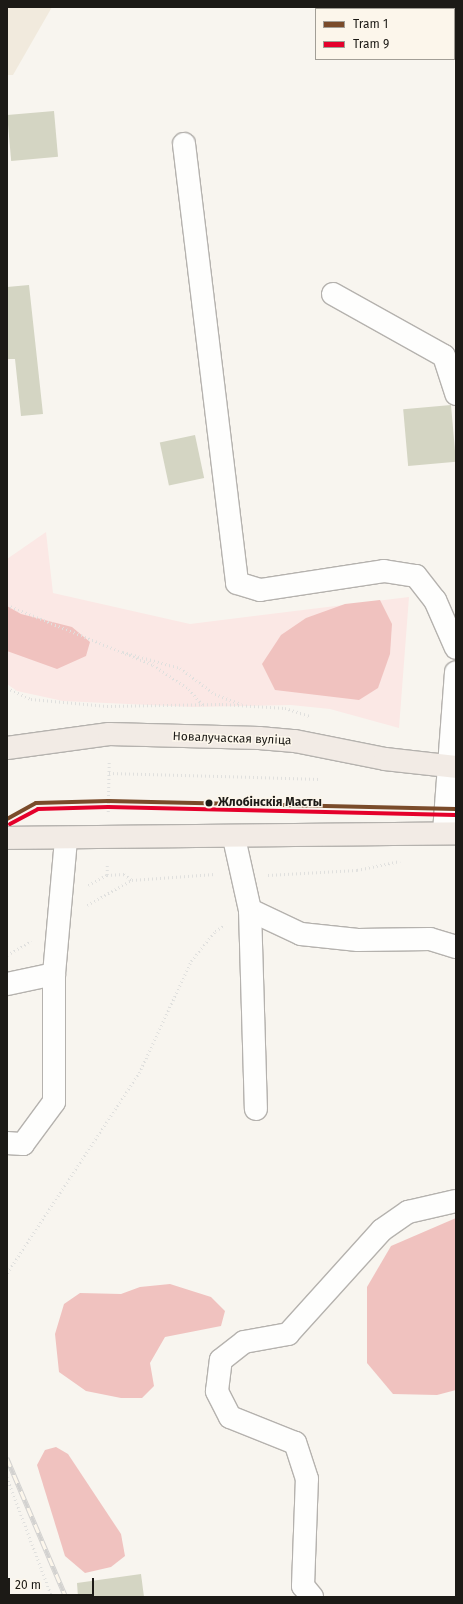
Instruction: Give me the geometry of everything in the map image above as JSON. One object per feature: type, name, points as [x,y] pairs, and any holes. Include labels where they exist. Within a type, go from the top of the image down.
[{"type":"main road","name":"Новалучаская вуліца","points":[[7,748],[109,734],[259,738],[296,741],[385,759],[451,767]]},
{"type":"main road","points":[[7,838],[234,838],[450,832]]},
{"type":"lane","points":[[184,144],[237,583],[260,590],[384,571],[416,576],[434,600],[456,648]]},
{"type":"lane","points":[[333,294],[444,356],[456,394]]},
{"type":"lane","points":[[450,832],[451,767],[456,672]]},
{"type":"lane","points":[[234,838],[250,910],[256,1109]]},
{"type":"lane","points":[[7,1143],[23,1144],[54,1102],[54,974],[66,839]]},
{"type":"lane","points":[[250,910],[301,934],[358,940],[430,939],[456,947]]},
{"type":"lane","points":[[7,984],[54,974]]},
{"type":"lane","points":[[312,1597],[303,1586],[307,1479],[295,1443],[230,1417],[217,1392],[221,1360],[244,1342],[288,1334],[382,1230],[408,1212],[456,1201]]},
{"type":"path","points":[[7,605],[153,665],[189,689],[204,706]]},
{"type":"path","points":[[118,651],[180,668],[215,694],[244,705]]},
{"type":"path","points":[[109,773],[320,779]]},
{"type":"path","points":[[107,874],[124,874],[132,880]]},
{"type":"path","points":[[7,1273],[139,1072],[191,961],[215,931],[250,910]]},
{"type":"path","points":[[7,1477],[52,1597]]},
{"type":"shaded area","points":[[7,7],[52,7],[13,75],[7,75]]},
{"type":"shaded area","points":[[46,532],[53,593],[190,624],[409,597],[399,728],[330,709],[291,705],[193,707],[63,701],[17,691],[7,684],[7,559]]},
{"type":"shaded area","points":[[380,600],[392,624],[390,654],[378,688],[359,700],[275,690],[262,664],[281,635],[306,618],[345,604]]},
{"type":"shaded area","points":[[7,606],[21,614],[72,627],[90,642],[86,656],[57,669],[7,651]]},
{"type":"shaded area","points":[[456,1218],[456,1390],[437,1395],[393,1394],[367,1363],[367,1287],[391,1246]]},
{"type":"shaded area","points":[[170,1284],[211,1297],[225,1311],[221,1326],[165,1337],[150,1363],[154,1386],[142,1398],[121,1398],[86,1391],[59,1372],[55,1334],[64,1304],[80,1293],[121,1294],[140,1287]]},
{"type":"shaded area","points":[[56,1447],[68,1454],[121,1534],[125,1556],[111,1567],[85,1573],[65,1556],[37,1465],[45,1450]]},
{"type":"building","points":[[54,111],[58,157],[11,161],[7,115]]},
{"type":"building","points":[[29,285],[43,414],[21,416],[15,359],[7,359],[7,287]]},
{"type":"building","points":[[451,405],[456,462],[408,466],[403,409]]},
{"type":"building","points":[[195,435],[204,478],[169,486],[160,442]]},
{"type":"building","points":[[141,1574],[144,1597],[78,1597],[77,1583]]},
{"type":"railway","points":[[7,1458],[66,1597]]},
{"type":"tram line","name":"1","points":[[7,819],[36,803],[108,801],[456,809]]},
{"type":"tram line","name":"9","points":[[10,824],[38,809],[108,807],[456,815]]},
{"type":"place","name":"Жлобінскія Масты","points":[[209,803]]}]
